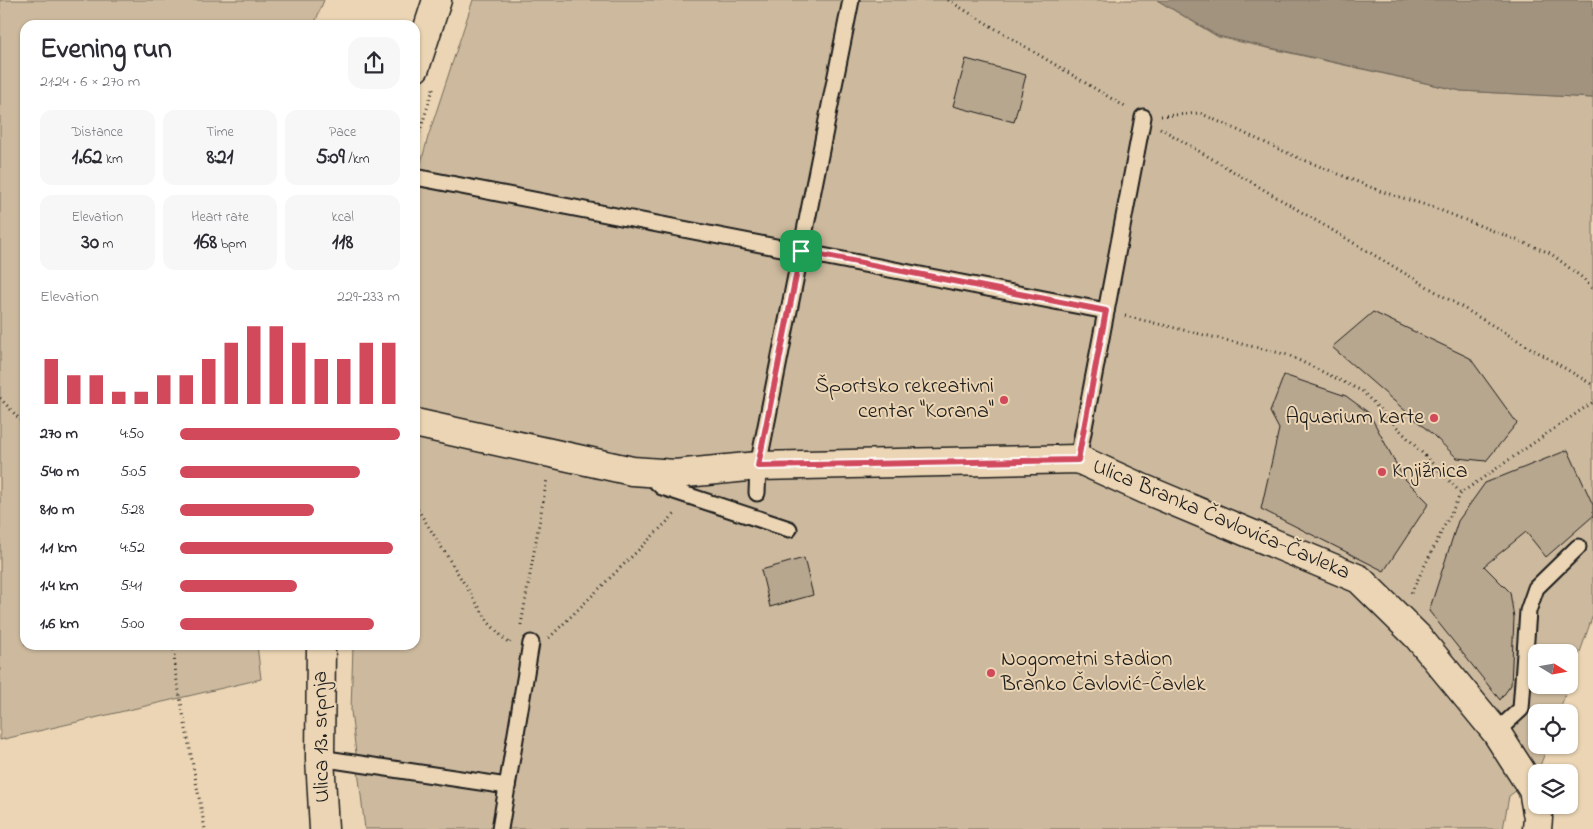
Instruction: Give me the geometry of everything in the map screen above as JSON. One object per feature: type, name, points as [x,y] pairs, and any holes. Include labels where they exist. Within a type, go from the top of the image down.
[{"type":"street","points":[[420,53],[437,0]]},
{"type":"street","name":"Ulica Branka Čavlovića-Čavleka","points":[[420,424],[646,472],[675,474],[758,466],[1078,460],[1359,579],[1418,637],[1496,732],[1533,790],[1538,818],[1537,829]]},
{"type":"street","name":"Ulica 13. srpnja","points":[[321,650],[320,758],[324,829]]},
{"type":"lane","points":[[757,493],[758,466],[850,0]]},
{"type":"lane","points":[[1078,460],[1143,117]]},
{"type":"lane","points":[[420,178],[1106,311]]},
{"type":"lane","points":[[646,472],[662,487],[789,529]]},
{"type":"lane","points":[[1496,732],[1521,709],[1528,610],[1536,588],[1578,547]]},
{"type":"lane","points":[[500,829],[525,642]]},
{"type":"lane","points":[[320,758],[507,786]]},
{"type":"path","points":[[948,0],[1143,117],[1200,113],[1292,155],[1380,191],[1432,207],[1550,253],[1584,279],[1593,290]]},
{"type":"path","points":[[1181,140],[1593,385]]},
{"type":"path","points":[[1106,311],[1288,355],[1362,391],[1461,493]]},
{"type":"path","points":[[0,398],[20,420]]},
{"type":"path","points":[[1410,596],[1461,493],[1593,402]]},
{"type":"path","points":[[525,642],[547,478]]},
{"type":"path","points":[[420,513],[489,623],[509,644],[510,640],[542,645],[678,512]]},
{"type":"path","points":[[173,650],[176,676],[205,829]]},
{"type":"shaded area","points":[[0,0],[324,0],[316,20],[20,20],[20,650],[258,650],[261,679],[0,740]]},
{"type":"shaded area","name":"Športsko rekreativni centar \"Korana\"","points":[[473,0],[1157,0],[1218,37],[1461,91],[1593,98],[1593,615],[1578,658],[1578,644],[1528,644],[1528,694],[1565,694],[1562,704],[1528,704],[1528,754],[1545,754],[1541,764],[1528,764],[1528,782],[1509,796],[1503,829],[365,829],[351,711],[353,650],[420,650],[420,167]]},
{"type":"shaded area","points":[[1157,0],[1593,0],[1593,98],[1461,91],[1218,36]]},
{"type":"building","points":[[966,59],[1026,75],[1014,122],[953,106]]},
{"type":"building","points":[[1373,312],[1470,358],[1517,423],[1486,461],[1457,458],[1332,347]]},
{"type":"building","points":[[1284,375],[1346,396],[1369,413],[1403,477],[1429,503],[1384,571],[1261,509],[1279,429],[1270,412]]},
{"type":"building","points":[[1568,450],[1593,505],[1593,516],[1546,557],[1526,532],[1484,566],[1510,592],[1514,618],[1511,685],[1500,700],[1429,611],[1458,521],[1485,483]]},
{"type":"building","points":[[804,558],[813,595],[770,607],[761,570]]},
{"type":"place","name":"Športsko rekreativni centar \"Korana\"","points":[[1004,400]]},
{"type":"place","name":"Aquarium karte","points":[[1434,418]]},
{"type":"place","name":"Knjižnica","points":[[1382,472]]},
{"type":"place","name":"Nogometni stadion Branko Čavlović-Čavlek","points":[[991,673]]},
{"type":"route","points":[[801,251],[1106,311],[1078,460],[758,466],[801,251]]}]
